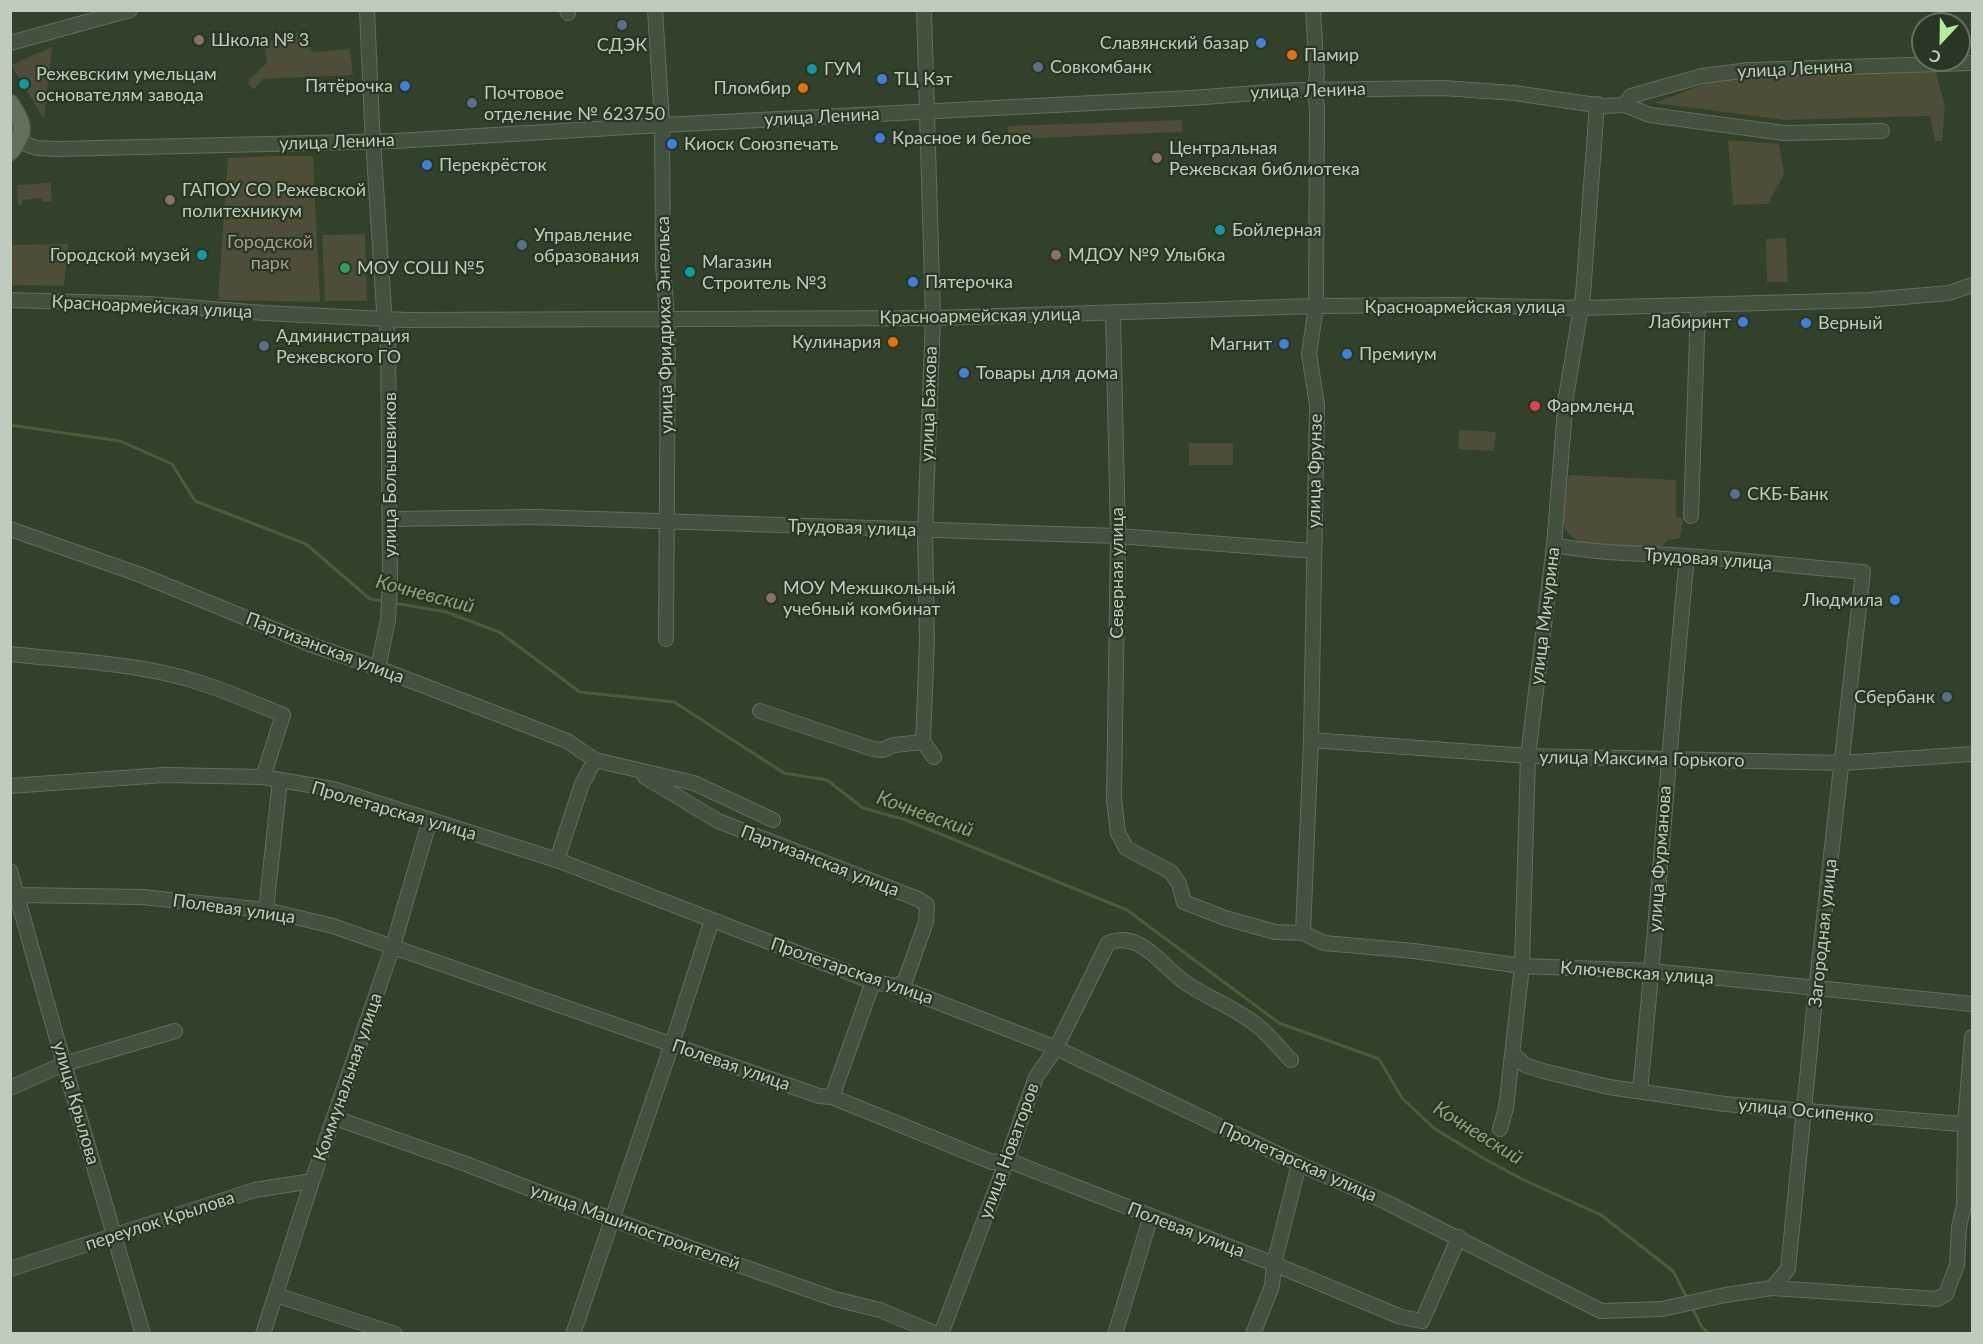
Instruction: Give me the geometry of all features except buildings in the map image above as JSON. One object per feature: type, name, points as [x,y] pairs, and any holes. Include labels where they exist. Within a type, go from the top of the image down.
[{"type":"main road","points":[[10,103],[23,124],[15,147]]},
{"type":"street","points":[[10,43],[130,10]]},
{"type":"street","name":"улица Большевиков","points":[[368,10],[374,142],[385,319],[388,335],[391,519],[388,620],[378,668]]},
{"type":"street","name":"улица Фридриха Энгельса","points":[[655,10],[662,125],[663,265],[668,331],[666,639]]},
{"type":"street","name":"улица Бажова","points":[[923,742],[927,640],[925,531],[933,318],[924,10]]},
{"type":"street","name":"улица Фрунзе","points":[[1303,933],[1311,740],[1317,405],[1309,354],[1316,306],[1317,107],[1314,90],[1317,75],[1313,10]]},
{"type":"street","name":"улица Ленина","points":[[1625,105],[1631,96],[1702,76],[1749,70],[1972,63]]},
{"type":"street","name":"улица Ленина","points":[[15,147],[57,149],[374,142],[1314,90],[1443,88],[1625,105],[1650,115],[1784,133],[1882,131]]},
{"type":"street","name":"улица Мичурина","points":[[1500,1129],[1506,1108],[1514,1055],[1522,966],[1528,756],[1554,545],[1566,397],[1582,308],[1597,104]]},
{"type":"street","name":"Красноармейская улица","points":[[10,300],[148,304],[264,313],[407,320],[933,318],[1316,306],[1452,305],[1582,308],[1868,300],[1949,293],[1972,285]]},
{"type":"street","points":[[1691,516],[1698,305]]},
{"type":"street","name":"Северная улица","points":[[1113,313],[1118,536],[1114,799],[1118,833]]},
{"type":"street","name":"Трудовая улица","points":[[391,519],[534,517],[666,520],[925,531],[1118,536],[1313,551]]},
{"type":"street","name":"Партизанская улица","points":[[10,529],[141,575],[312,645],[567,741],[595,760],[694,783],[773,820]]},
{"type":"street","name":"Трудовая улица","points":[[1554,545],[1612,553],[1687,556],[1863,572]]},
{"type":"street","name":"улица Фурманова","points":[[1640,1090],[1652,971],[1667,759],[1687,556]]},
{"type":"street","name":"Загородная улица","points":[[1772,1288],[1788,1269],[1816,989],[1863,572]]},
{"type":"street","points":[[10,654],[112,664],[157,672],[201,683],[283,715],[263,777]]},
{"type":"street","points":[[760,711],[882,750],[894,745],[923,742],[933,757]]},
{"type":"street","name":"улица Максима Горького","points":[[1311,740],[1528,756],[1842,763],[1972,754]]},
{"type":"street","points":[[557,860],[582,784],[595,760]]},
{"type":"street","name":"Партизанская улица","points":[[636,771],[717,821],[918,899],[927,905],[926,922],[905,981],[896,986]]},
{"type":"street","name":"Пролетарская улица","points":[[10,786],[164,775],[263,777],[333,789],[557,860],[873,982],[896,986],[1056,1048],[1299,1164],[1459,1237],[1601,1311],[1652,1310],[1772,1288],[1937,1299],[1946,1294],[1957,1265],[1959,1227],[1964,1205],[1969,1125]]},
{"type":"street","points":[[266,910],[280,780]]},
{"type":"street","name":"Коммунальная улица","points":[[263,1334],[312,1180],[393,946],[430,819]]},
{"type":"street","name":"Ключевская улица","points":[[1118,833],[1126,848],[1171,872],[1179,884],[1184,902],[1225,918],[1275,932],[1303,933],[1324,942],[1414,951],[1522,966],[1652,971],[1972,1004]]},
{"type":"street","name":"улица Крылова","points":[[10,871],[143,1334]]},
{"type":"street","name":"Полевая улица","points":[[17,894],[142,897],[266,910],[333,926],[819,1096],[832,1097],[992,1162],[1007,1160],[1274,1264],[1401,1317],[1422,1321],[1459,1237]]},
{"type":"street","points":[[573,1334],[712,920]]},
{"type":"street","name":"улица Новаторов","points":[[939,1334],[1007,1160],[1036,1077],[1056,1048],[1108,943],[1117,939],[1129,941],[1155,953],[1184,982],[1258,1026],[1291,1059]]},
{"type":"street","points":[[832,1097],[873,982]]},
{"type":"street","points":[[10,1088],[64,1064],[176,1031]]},
{"type":"street","points":[[1969,1125],[1972,1038]]},
{"type":"street","name":"улица Осипенко","points":[[1514,1055],[1525,1065],[1609,1087],[1725,1104],[1969,1125]]},
{"type":"street","name":"улица Машиностроителей","points":[[334,1118],[466,1164],[710,1255],[836,1299],[880,1310],[939,1334]]},
{"type":"street","points":[[1253,1334],[1272,1286],[1274,1264],[1299,1164]]},
{"type":"street","name":"переулок Крылова","points":[[10,1269],[255,1190],[312,1180]]},
{"type":"street","points":[[1115,1334],[1151,1216]]},
{"type":"street","points":[[276,1295],[394,1334]]},
{"type":"green space","points":[[302,32],[312,52],[350,49],[353,75],[263,79],[253,90],[248,83],[250,79],[267,63],[264,42]]},
{"type":"green space","points":[[52,47],[44,119],[11,65]]},
{"type":"green space","points":[[1911,70],[1911,72],[1936,72],[1945,107],[1942,141],[1935,141],[1930,116],[1785,120],[1654,103],[1718,79],[1742,75]]},
{"type":"green space","points":[[1182,120],[1182,132],[1008,139],[1008,126]]},
{"type":"green space","points":[[1728,140],[1779,144],[1784,174],[1768,204],[1733,205]]},
{"type":"green space","name":"Городской парк","points":[[313,156],[320,302],[218,300],[228,158]]},
{"type":"green space","points":[[51,183],[52,201],[42,202],[41,198],[23,200],[22,205],[18,205],[17,185]]},
{"type":"green space","name":"МОУ СОШ №5","points":[[365,234],[367,301],[325,301],[322,235]]},
{"type":"green space","points":[[1786,238],[1788,282],[1767,282],[1766,239]]},
{"type":"green space","points":[[68,244],[64,286],[11,285],[11,245]]},
{"type":"green space","points":[[1459,430],[1496,432],[1494,451],[1458,449]]},
{"type":"green space","points":[[1189,443],[1233,443],[1233,465],[1189,465]]},
{"type":"green space","points":[[1569,475],[1676,480],[1676,517],[1683,518],[1680,538],[1669,540],[1659,548],[1593,545],[1576,540],[1566,530],[1563,520]]},
{"type":"waterway","name":"Кочневский","points":[[10,425],[120,441],[172,464],[195,501],[306,544],[370,599],[384,601]]},
{"type":"waterway","name":"Кочневский","points":[[394,603],[446,612],[499,632],[580,692],[674,702],[784,773],[827,780],[863,808],[906,820],[1127,910],[1279,1023],[1379,1059],[1402,1098],[1435,1129],[1524,1180],[1601,1215],[1673,1271],[1686,1296]]},
{"type":"waterway","name":"Кочневский","points":[[1693,1310],[1702,1327],[1709,1334]]},
{"type":"place","name":"СДЭК","points":[[622,25]]},
{"type":"place","name":"Школа № 3","points":[[199,40]]},
{"type":"place","name":"Славянский базар","points":[[1261,43]]},
{"type":"place","name":"Памир","points":[[1292,55]]},
{"type":"place","name":"Совкомбанк","points":[[1038,67]]},
{"type":"place","name":"ГУМ","points":[[812,69]]},
{"type":"place","name":"ТЦ Кэт","points":[[882,79]]},
{"type":"place","name":"Режевским умельцам основателям завода","points":[[24,84]]},
{"type":"place","name":"Пятёрочка","points":[[405,86]]},
{"type":"place","name":"Пломбир","points":[[803,88]]},
{"type":"place","name":"Почтовое отделение № 623750","points":[[472,103]]},
{"type":"place","name":"Красное и белое","points":[[880,138]]},
{"type":"place","name":"Киоск Союзпечать","points":[[672,144]]},
{"type":"place","name":"Центральная Режевская библиотека","points":[[1157,158]]},
{"type":"place","name":"Перекрёсток","points":[[427,165]]},
{"type":"place","name":"ГАПОУ СО Режевской политехникум","points":[[170,200]]},
{"type":"place","name":"Бойлерная","points":[[1220,230]]},
{"type":"place","name":"Управление образования","points":[[522,245]]},
{"type":"place","name":"Городской музей","points":[[202,255]]},
{"type":"place","name":"МДОУ №9 Улыбка","points":[[1056,255]]},
{"type":"place","name":"МОУ СОШ №5","points":[[345,268]]},
{"type":"place","name":"Магазин Строитель №3","points":[[690,272]]},
{"type":"place","name":"Пятерочка","points":[[913,282]]},
{"type":"place","name":"Лабиринт","points":[[1743,322]]},
{"type":"place","name":"Верный","points":[[1806,323]]},
{"type":"place","name":"Кулинария","points":[[893,342]]},
{"type":"place","name":"Магнит","points":[[1284,344]]},
{"type":"place","name":"Администрация Режевского ГО","points":[[264,346]]},
{"type":"place","name":"Премиум","points":[[1347,354]]},
{"type":"place","name":"Товары для дома","points":[[964,373]]},
{"type":"place","name":"Фармленд","points":[[1535,406]]},
{"type":"place","name":"СКБ-Банк","points":[[1735,494]]},
{"type":"place","name":"МОУ Межшкольный учебный комбинат","points":[[771,598]]},
{"type":"place","name":"Людмила","points":[[1895,600]]},
{"type":"place","name":"Сбербанк","points":[[1947,697]]}]
